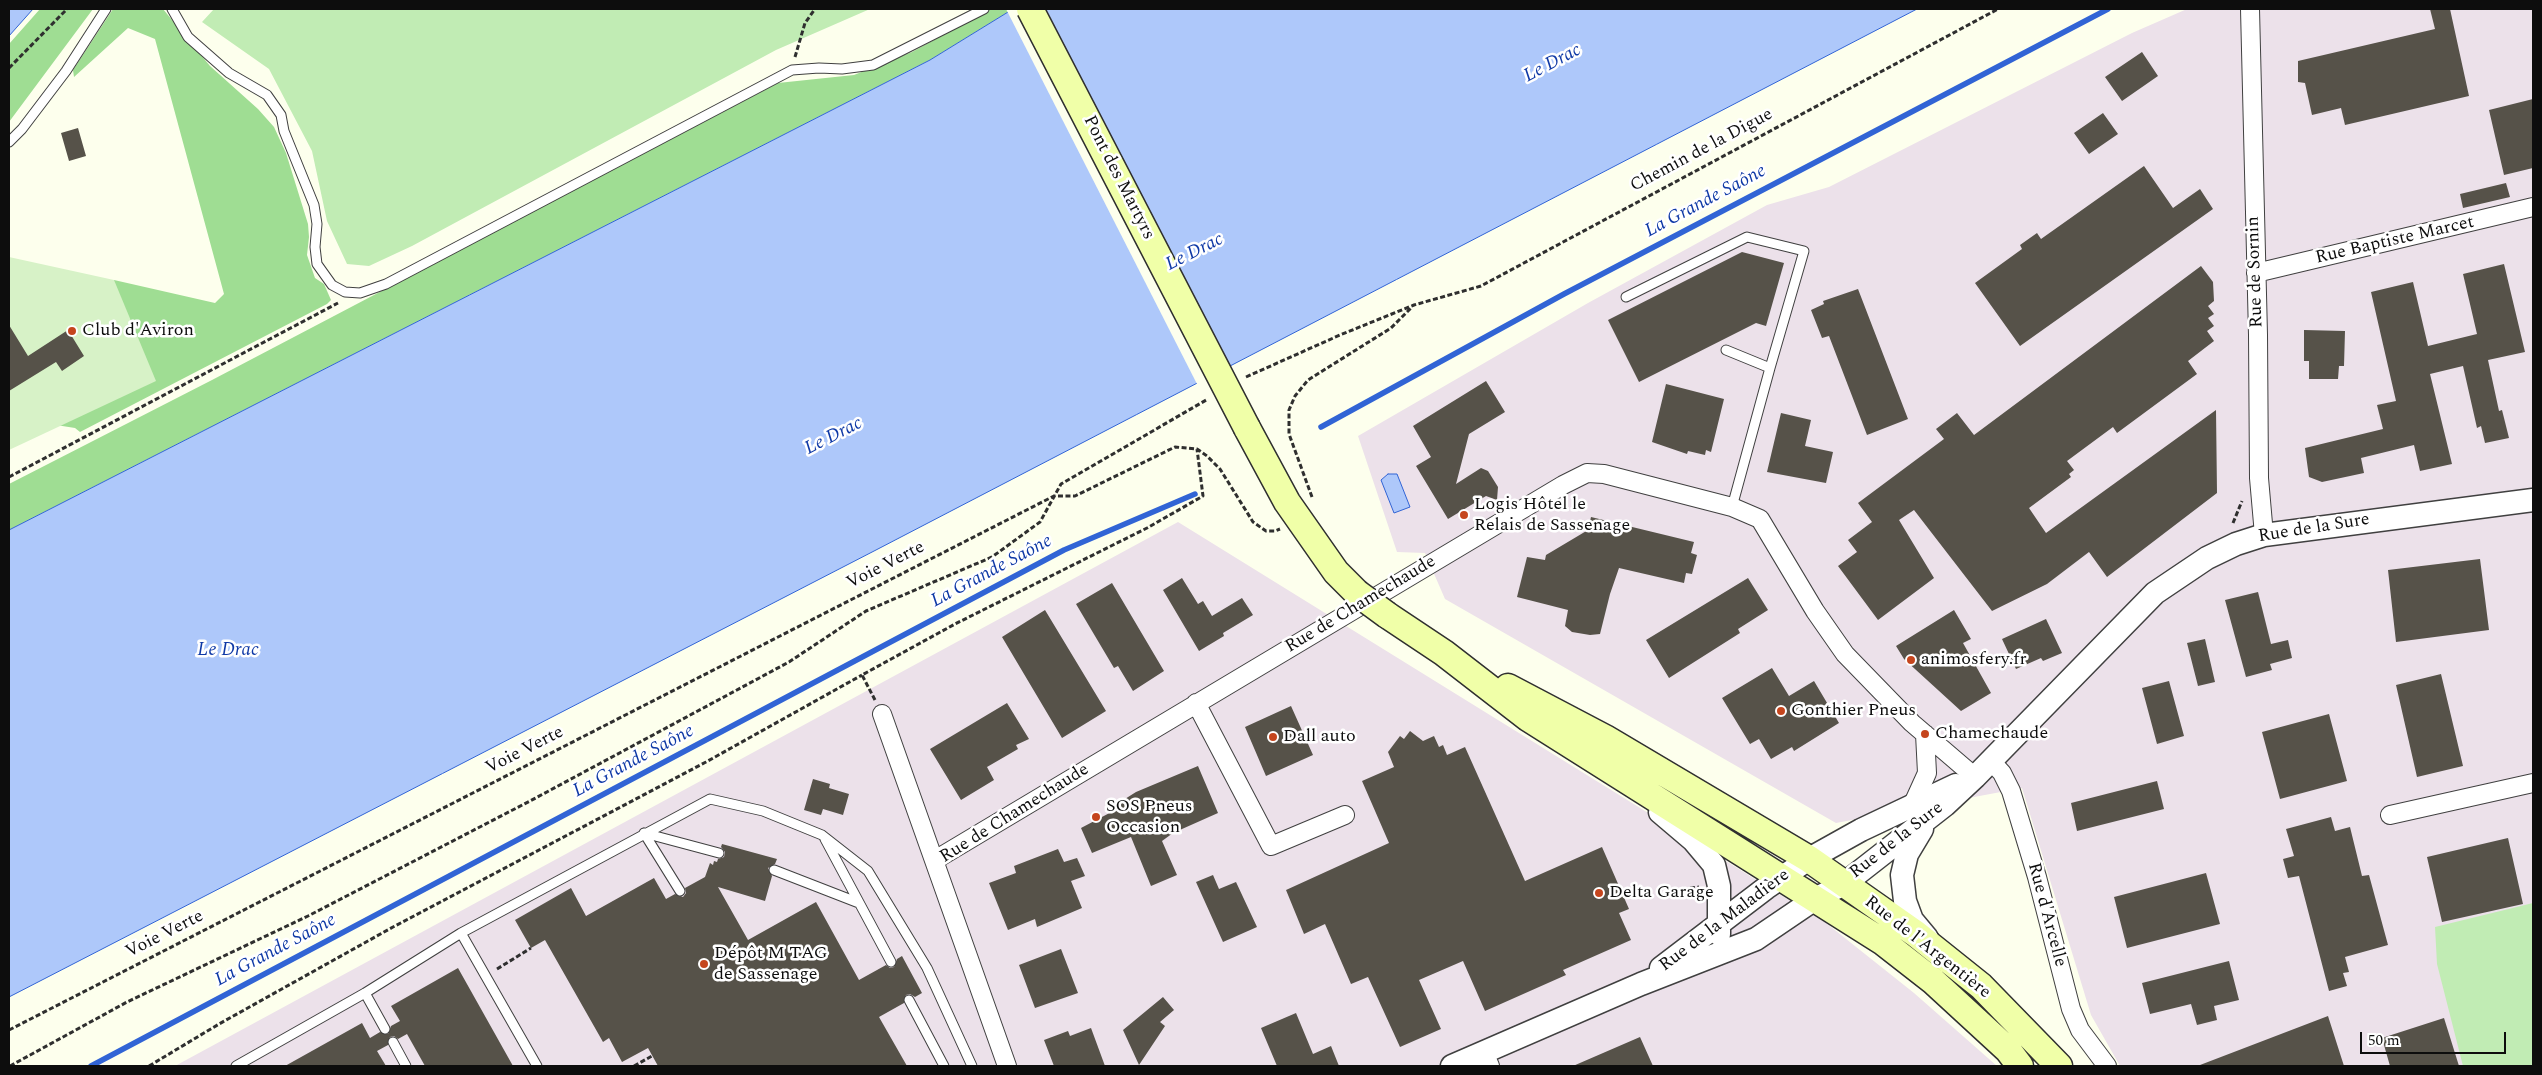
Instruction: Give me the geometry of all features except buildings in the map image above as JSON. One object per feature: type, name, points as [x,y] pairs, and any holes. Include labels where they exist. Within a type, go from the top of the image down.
[{"type":"main road","name":"Pont des Martyrs","points":[[1030,9],[1247,428],[1298,518],[1336,572],[1357,593],[1444,653]]},
{"type":"main road","name":"Rue de l'Argentière","points":[[1444,653],[1528,718],[1883,942],[1933,981],[2008,1050],[2020,1066]]},
{"type":"main road","name":"Rue de l'Argentière","points":[[1444,653],[1605,738],[1809,859],[1981,986],[2059,1066]]},
{"type":"street","name":"Rue de Sornin","points":[[2250,9],[2259,478],[2264,535]]},
{"type":"street","name":"Rue Baptiste Marcet","points":[[2256,273],[2533,207]]},
{"type":"street","name":"Rue de Chamechaude","points":[[1006,1066],[935,860],[1563,485],[1587,473],[1604,474],[1732,507],[1760,519],[1815,611],[1845,654],[1924,734],[1975,777]]},
{"type":"street","name":"Rue de la Sure","points":[[1815,899],[1844,884],[1919,812],[1975,777],[2155,593],[2207,558],[2236,544],[2264,535],[2533,500]]},
{"type":"street","points":[[1196,703],[1270,846],[1344,815]]},
{"type":"street","points":[[882,714],[935,860]]},
{"type":"street","points":[[1924,734],[1928,753],[1927,773],[1919,812],[1902,875],[1904,901],[1912,920],[1940,954]]},
{"type":"street","name":"Rue d'Arcelle","points":[[1991,761],[2002,773],[2012,791],[2037,877],[2071,1009],[2080,1030],[2107,1066]]},
{"type":"street","points":[[1617,774],[1694,840],[1714,865],[1719,886],[1720,952]]},
{"type":"street","points":[[2390,815],[2533,783]]},
{"type":"street","name":"Rue de la Sure","points":[[1809,859],[1861,830],[1919,812]]},
{"type":"street","name":"Rue de la Maladière","points":[[1641,984],[1719,924],[1809,859]]},
{"type":"street","name":"Rue de la Maladière","points":[[1452,1066],[1487,1059],[1641,984],[1720,952],[1756,940],[1815,899]]},
{"type":"lane","points":[[9,142],[22,129],[66,72],[106,9]]},
{"type":"lane","points":[[172,9],[188,36],[230,73],[267,95],[281,114],[284,131],[314,205],[318,224],[315,246],[317,264],[332,285],[345,292],[360,294],[386,284],[792,70],[819,68],[842,70],[873,65],[984,9]]},
{"type":"lane","points":[[1626,297],[1747,237],[1804,251],[1732,507]]},
{"type":"lane","points":[[1726,350],[1770,368]]},
{"type":"lane","points":[[236,1066],[365,992],[461,933],[710,799],[763,811],[822,835],[868,870],[926,968],[972,1066]]},
{"type":"lane","points":[[644,833],[720,853]]},
{"type":"lane","points":[[644,833],[680,891]]},
{"type":"lane","points":[[822,835],[890,962]]},
{"type":"lane","points":[[774,870],[860,903]]},
{"type":"lane","points":[[461,933],[537,1066]]},
{"type":"lane","points":[[365,992],[385,1029]]},
{"type":"lane","points":[[909,1000],[944,1066]]},
{"type":"lane","points":[[393,1042],[406,1066]]},
{"type":"path","points":[[9,68],[67,9]]},
{"type":"path","points":[[792,70],[805,23],[815,9]]},
{"type":"path","name":"Chemin de la Digue","points":[[1313,500],[1289,434],[1289,410],[1295,396],[1308,380],[1390,328],[1414,305],[1480,286],[1998,9]]},
{"type":"path","points":[[9,477],[337,303],[345,292]]},
{"type":"path","points":[[10,1066],[127,1002],[308,916],[530,801],[788,662],[866,610],[992,557],[1040,522],[1054,496],[1076,496],[1175,447],[1197,449],[1220,469],[1253,522],[1266,531],[1275,531],[1284,526]]},
{"type":"path","points":[[149,1066],[219,1024],[394,927],[706,762],[955,624],[1140,532],[1204,496],[1197,449]]},
{"type":"path","name":"Voie Verte","points":[[9,1030],[1054,496]]},
{"type":"path","points":[[862,675],[882,714]]},
{"type":"path","points":[[485,976],[531,948]]},
{"type":"path","points":[[634,1066],[652,1056]]},
{"type":"shaded area","points":[[2187,9],[2533,9],[2533,1066],[2120,1066],[2091,1015],[2022,788],[1836,823],[1445,599],[1425,553],[1397,552],[1358,436],[1588,303],[1767,205],[1829,187],[2132,33]]},
{"type":"shaded area","points":[[1178,522],[1826,923],[1914,993],[1997,1066],[175,1066]]},
{"type":"green space","points":[[40,9],[93,9],[9,122],[9,44]]},
{"type":"green space","points":[[113,9],[163,9],[210,66],[258,109],[274,127],[286,153],[308,224],[307,255],[315,278],[324,284],[331,300],[327,304],[80,432],[75,428],[56,425],[114,280],[215,303],[224,294],[155,39],[128,28],[74,77],[73,70]]},
{"type":"green space","points":[[214,9],[870,9],[776,50],[412,246],[369,266],[347,264],[327,221],[312,151],[269,69],[202,22]]},
{"type":"green space","points":[[991,9],[1013,9],[930,60],[9,530],[9,484],[212,380],[778,83],[854,75],[912,52]]},
{"type":"green space","name":"Club d'Aviron","points":[[9,257],[114,280],[156,381],[9,450]]},
{"type":"green space","points":[[2533,903],[2533,1066],[2463,1066],[2437,964],[2435,927]]},
{"type":"water","points":[[9,9],[33,9],[9,36]]},
{"type":"water","name":"Le Drac","points":[[1013,9],[1917,9],[876,550],[9,997],[9,530],[930,60]]},
{"type":"water","points":[[1388,474],[1397,474],[1410,507],[1394,513],[1381,480]]},
{"type":"pier","points":[[1006,9],[1046,9],[1229,369],[1198,386]]},
{"type":"waterway","name":"La Grande Saône","points":[[1321,427],[1564,294],[2108,9]]},
{"type":"waterway","name":"La Grande Saône","points":[[91,1066],[1064,550],[1195,494]]},
{"type":"place","name":"Club d'Aviron","points":[[72,331]]},
{"type":"place","name":"Logis Hôtel le Relais de Sassenage","points":[[1464,515]]},
{"type":"place","name":"animosfery.fr","points":[[1911,660]]},
{"type":"place","name":"Gonthier Pneus","points":[[1781,711]]},
{"type":"place","name":"Chamechaude","points":[[1925,734]]},
{"type":"place","name":"Dall auto","points":[[1273,737]]},
{"type":"place","name":"SOS Pneus Occasion","points":[[1096,817]]},
{"type":"place","name":"Delta Garage","points":[[1599,893]]},
{"type":"place","name":"Dépôt M TAG de Sassenage","points":[[704,964]]}]
